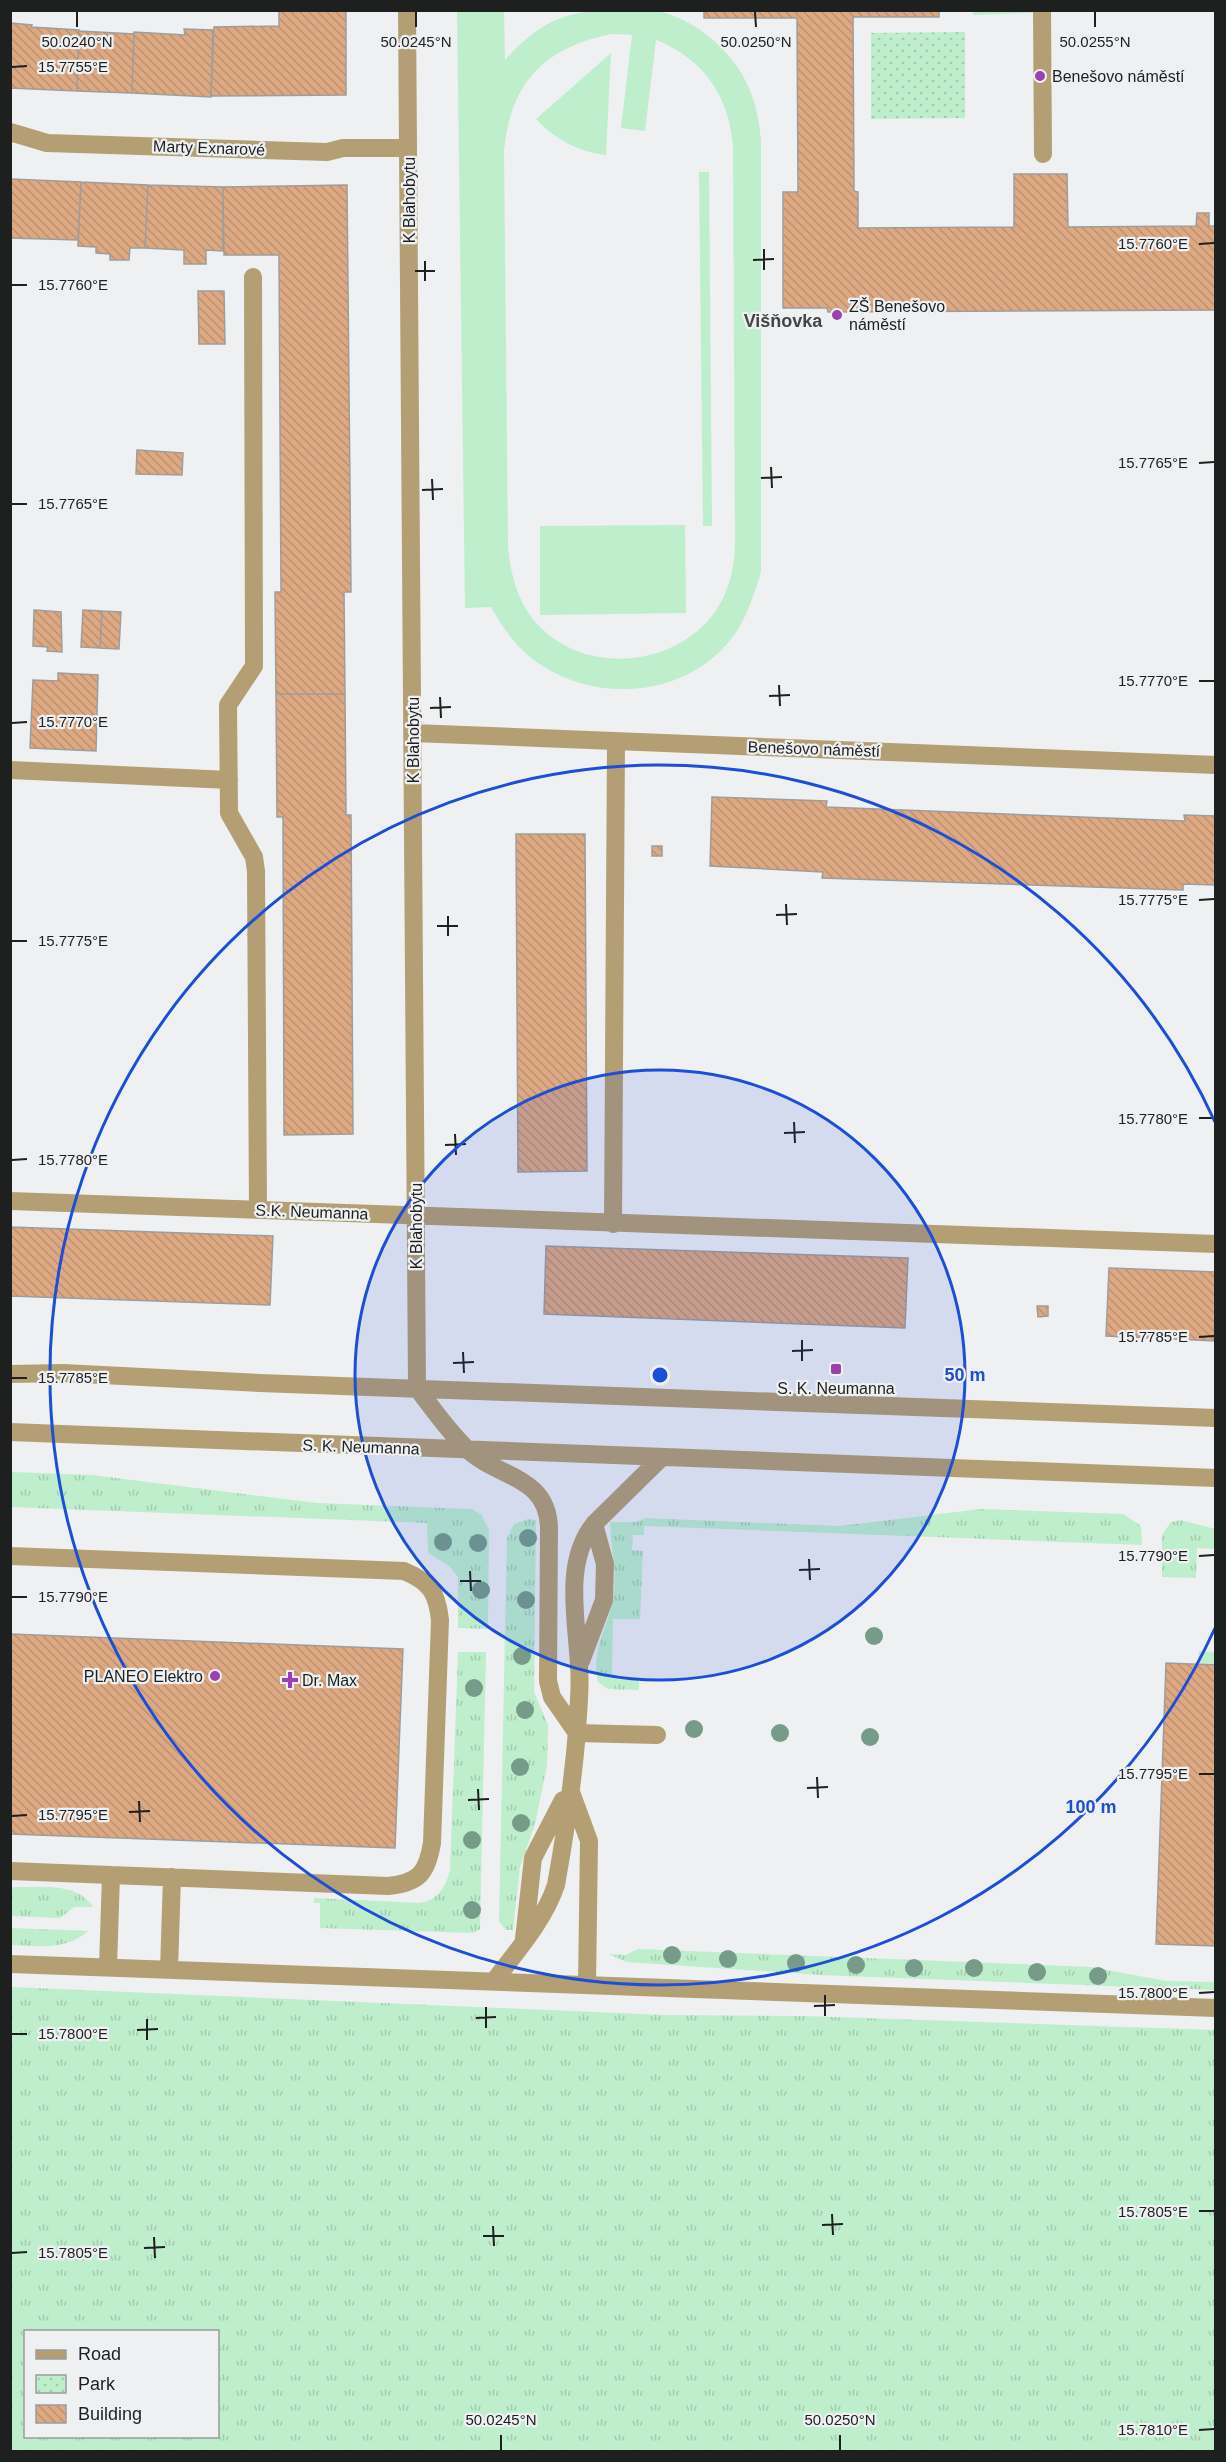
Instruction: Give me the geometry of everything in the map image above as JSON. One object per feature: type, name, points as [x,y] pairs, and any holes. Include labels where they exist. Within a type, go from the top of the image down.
[{"type":"street","name":"K Blahobytu","points":[[407,10],[417,1388]]},
{"type":"street","points":[[1042,10],[1042,154]]},
{"type":"street","name":"Marty Exnarové","points":[[10,132],[47,143],[327,152],[343,148],[408,148]]},
{"type":"street","points":[[253,277],[254,666],[228,705],[229,813],[254,857],[256,871],[258,1210]]},
{"type":"street","name":"Benešovo náměstí","points":[[413,733],[1215,765]]},
{"type":"street","points":[[613,1224],[616,742]]},
{"type":"street","points":[[10,770],[229,780]]},
{"type":"street","name":"S.K. Neumanna","points":[[10,1201],[1215,1244]]},
{"type":"street","points":[[10,1374],[63,1373],[1215,1418]]},
{"type":"street","points":[[417,1388],[469,1451],[527,1484],[545,1504],[549,1527],[548,1681],[552,1697],[576,1733]]},
{"type":"street","name":"S. K. Neumanna","points":[[10,1432],[1215,1478]]},
{"type":"street","points":[[494,1981],[524,1942],[552,1898],[556,1885],[576,1733],[580,1668],[575,1618],[576,1564],[584,1537],[594,1524],[661,1458]]},
{"type":"street","points":[[580,1668],[604,1600],[604,1564],[594,1524]]},
{"type":"street","points":[[10,1556],[383,1568],[404,1571],[422,1578],[431,1588],[438,1603],[440,1620],[432,1843],[426,1868],[417,1878],[388,1886],[10,1871]]},
{"type":"street","points":[[576,1733],[657,1735]]},
{"type":"street","points":[[524,1942],[533,1858],[570,1788]]},
{"type":"street","points":[[570,1788],[589,1841],[587,1985]]},
{"type":"street","points":[[108,1968],[111,1875]]},
{"type":"street","points":[[169,1970],[172,1877]]},
{"type":"street","points":[[10,1964],[1215,2008]]},
{"type":"green space","points":[[611,10],[657,11],[685,21],[698,29],[711,38],[733,60],[751,92],[757,112],[761,140],[761,572],[741,624],[719,653],[697,669],[673,681],[646,687],[619,689],[592,686],[566,678],[541,665],[513,639],[491,607],[465,608],[457,11],[504,11],[505,60],[540,29],[574,14]],"holes":[[[611,34],[632,35],[621,128],[645,131],[656,40],[687,57],[711,81],[726,111],[730,128],[733,146],[735,546],[728,586],[715,612],[695,633],[671,648],[644,656],[616,659],[588,655],[562,644],[539,626],[521,599],[511,568],[508,547],[504,150],[514,105],[523,87],[535,72],[567,48],[587,40]]]},
{"type":"green space","points":[[1107,10],[973,15],[973,11]]},
{"type":"green space","points":[[965,32],[965,118],[871,119],[871,33]]},
{"type":"green space","points":[[611,53],[606,155],[586,151],[568,143],[551,133],[536,119]]},
{"type":"green space","points":[[699,172],[709,172],[712,526],[703,526]]},
{"type":"green space","points":[[685,525],[686,613],[540,615],[540,526]]},
{"type":"green space","points":[[11,1472],[92,1475],[317,1503],[471,1509],[481,1514],[489,1530],[488,1629],[458,1628],[458,1577],[449,1566],[428,1553],[427,1523],[11,1507]]},
{"type":"green space","points":[[981,1509],[1123,1514],[1141,1526],[1142,1545],[644,1526],[644,1535],[633,1535],[632,1550],[643,1551],[640,1619],[613,1619],[612,1677],[639,1678],[639,1690],[608,1689],[598,1682],[597,1658],[615,1583],[610,1522],[636,1522],[646,1518],[839,1526]]},
{"type":"green space","points":[[528,1519],[536,1520],[534,1692],[548,1725],[547,1766],[535,1824],[520,1867],[513,1930],[506,1930],[499,1922],[507,1538],[514,1524]]},
{"type":"green space","points":[[1181,1520],[1215,1529],[1215,1549],[1197,1548],[1196,1578],[1162,1577],[1162,1535],[1171,1522]]},
{"type":"green space","points":[[1199,1651],[1215,1652],[1215,1665],[1198,1664]]},
{"type":"green space","points":[[458,1652],[486,1652],[480,1929],[473,1933],[320,1928],[320,1903],[314,1903],[314,1898],[420,1903],[436,1896],[446,1882],[450,1870]]},
{"type":"green space","points":[[11,1887],[45,1887],[67,1890],[77,1893],[93,1907],[74,1907],[60,1918],[11,1916]]},
{"type":"green space","points":[[11,1928],[88,1931],[70,1942],[51,1946],[32,1946],[11,1945]]},
{"type":"green space","points":[[638,1949],[1091,1967],[1166,1981],[1215,1982],[1215,1990],[820,1975],[627,1962],[608,1954],[626,1955]]},
{"type":"green space","points":[[11,1987],[664,2015],[804,2016],[1215,2030],[1215,2451],[11,2451]]},
{"type":"building","points":[[279,10],[346,10],[346,95],[211,96],[214,27],[279,26]]},
{"type":"building","points":[[704,10],[939,10],[939,17],[853,17],[854,191],[858,192],[858,228],[1014,227],[1014,174],[1067,174],[1068,227],[1196,226],[1197,213],[1209,213],[1209,226],[1216,226],[1216,310],[828,312],[827,308],[783,308],[783,192],[798,192],[797,18],[704,18]]},
{"type":"building","points":[[10,23],[32,25],[31,27],[79,30],[77,91],[10,88]]},
{"type":"building","points":[[184,29],[213,30],[211,97],[132,93],[134,32],[185,35]]},
{"type":"building","points":[[79,31],[134,34],[132,93],[77,91]]},
{"type":"building","points":[[10,179],[81,182],[78,240],[10,238]]},
{"type":"building","points":[[81,182],[148,185],[145,248],[130,248],[129,260],[110,260],[110,254],[96,253],[96,247],[78,246]]},
{"type":"building","points":[[148,185],[223,187],[223,251],[206,250],[206,264],[184,264],[184,250],[145,248]]},
{"type":"building","points":[[347,185],[351,592],[344,592],[345,694],[276,694],[275,592],[281,592],[279,255],[224,255],[223,187]]},
{"type":"building","points":[[198,291],[224,291],[225,344],[199,344]]},
{"type":"building","points":[[137,450],[183,453],[182,475],[136,474]]},
{"type":"building","points":[[34,610],[61,612],[62,652],[47,651],[48,647],[33,646]]},
{"type":"building","points":[[83,610],[102,611],[100,648],[81,647]]},
{"type":"building","points":[[102,611],[121,612],[119,649],[100,648]]},
{"type":"building","points":[[58,673],[98,675],[96,751],[30,748],[33,680],[58,681]]},
{"type":"building","points":[[276,694],[345,694],[346,815],[351,815],[353,1134],[284,1135],[283,817],[277,817]]},
{"type":"building","points":[[712,797],[827,801],[826,807],[1185,821],[1184,815],[1216,816],[1216,885],[1183,884],[1183,890],[822,878],[823,872],[710,866]]},
{"type":"building","points":[[516,834],[585,834],[587,1171],[518,1172]]},
{"type":"building","points":[[652,846],[662,846],[662,856],[652,856]]},
{"type":"building","points":[[10,1227],[273,1236],[270,1305],[10,1296]]},
{"type":"building","points":[[546,1246],[908,1258],[905,1328],[544,1314]]},
{"type":"building","points":[[1109,1268],[1216,1272],[1216,1341],[1106,1336]]},
{"type":"building","points":[[1037,1306],[1048,1306],[1048,1316],[1038,1317]]},
{"type":"building","points":[[10,1634],[403,1649],[395,1848],[10,1834]]},
{"type":"building","points":[[1166,1663],[1216,1665],[1216,1946],[1156,1944]]},
{"type":"place","name":"Benešovo náměstí","points":[[1040,76]]},
{"type":"place","name":"ZŠ Benešovo náměstí","points":[[837,315]]},
{"type":"place","name":"S. K. Neumanna","points":[[836,1369]]},
{"type":"place","name":"PLANEO Elektro","points":[[215,1676]]},
{"type":"place","name":"Dr. Max","points":[[290,1680]]},
{"type":"district","name":"Višňovka","points":[[783,321]]}]
